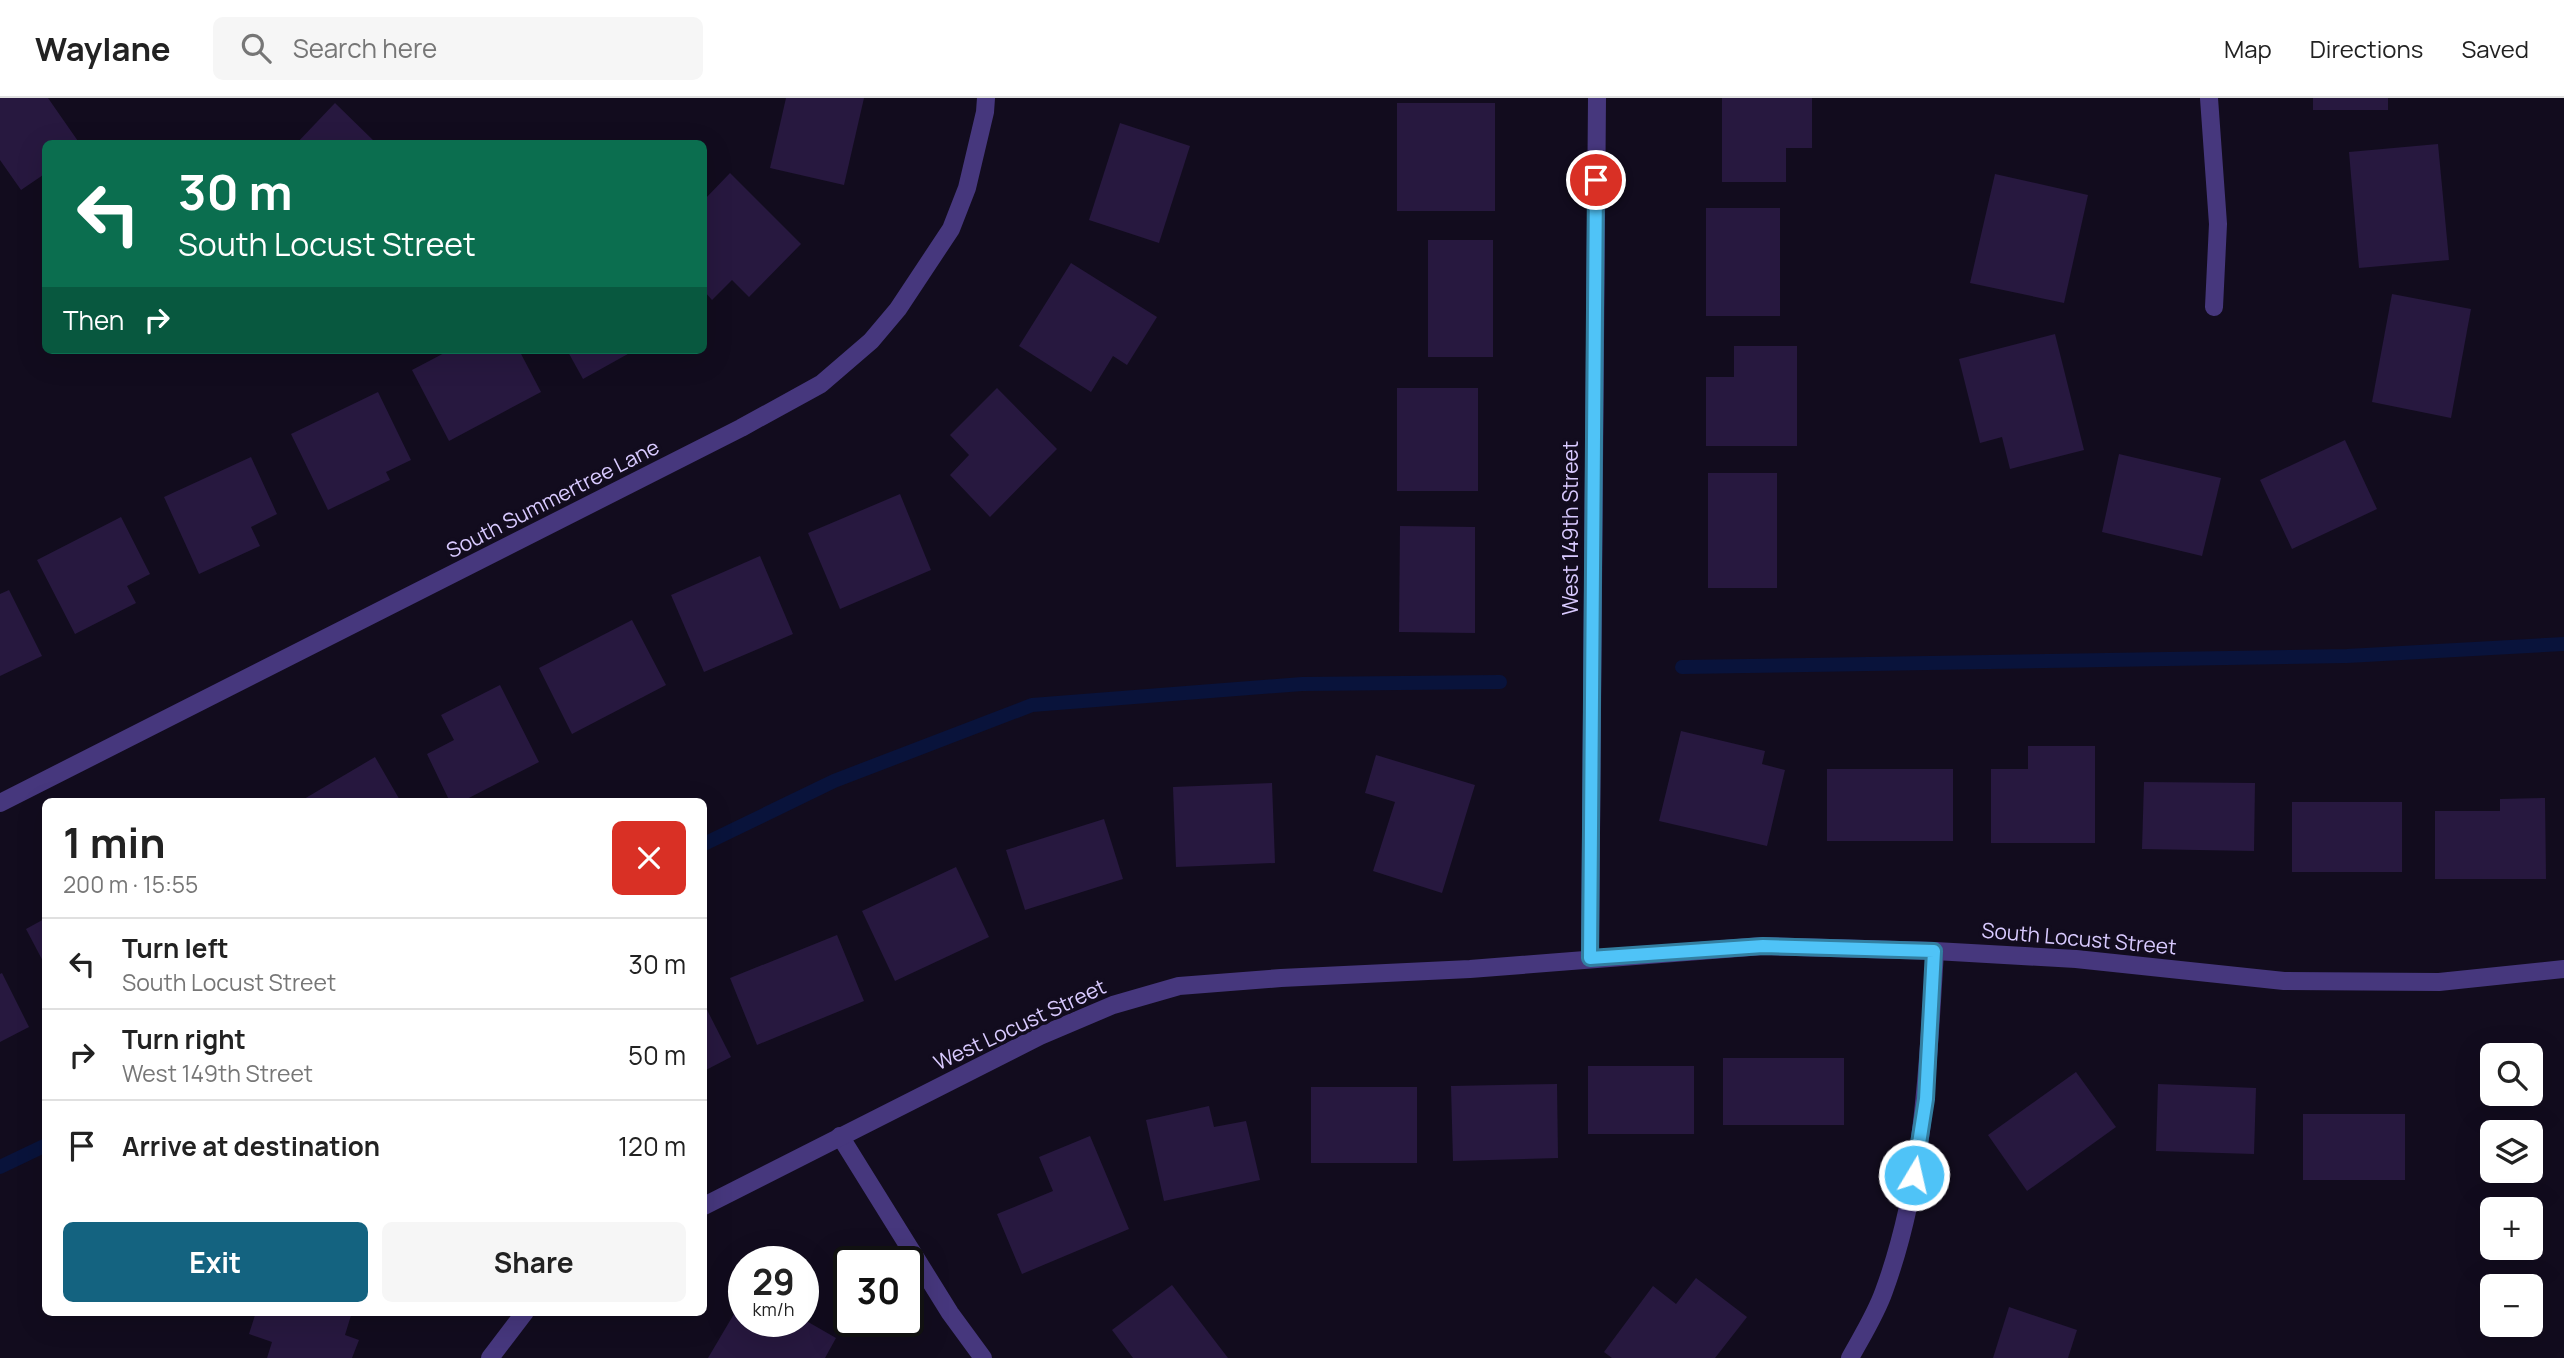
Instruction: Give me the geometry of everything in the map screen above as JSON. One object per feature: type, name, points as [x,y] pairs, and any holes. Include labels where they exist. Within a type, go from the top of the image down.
[{"type":"street","name":"South Summertree Lane","points":[[0,803],[691,454],[821,384],[871,341],[885,325],[951,229],[967,188],[986,98]]},
{"type":"street","name":"West 149th Street","points":[[1590,958],[1597,98]]},
{"type":"street","points":[[2209,98],[2218,224],[2214,307]]},
{"type":"street","name":"South Locust Street","points":[[1590,958],[1763,946],[1934,951],[2076,959],[2284,981],[2439,982],[2564,969]]},
{"type":"street","points":[[1850,1358],[1884,1292],[1910,1200],[1926,1099],[1934,951]]},
{"type":"street","name":"West Locust Street","points":[[707,1204],[1040,1036],[1113,1005],[1179,986],[1470,969],[1590,958]]},
{"type":"street","points":[[840,1136],[950,1313],[983,1358]]},
{"type":"street","points":[[490,1358],[522,1316]]},
{"type":"building","points":[[0,98],[48,98],[77,140],[42,140],[42,176],[21,190],[0,160]]},
{"type":"building","points":[[786,98],[864,98],[844,185],[770,168]]},
{"type":"building","points":[[1722,98],[1812,98],[1812,148],[1786,148],[1786,182],[1722,182]]},
{"type":"building","points":[[2313,98],[2388,98],[2388,110],[2313,110]]},
{"type":"building","points":[[335,103],[373,140],[300,140]]},
{"type":"building","points":[[1397,103],[1495,103],[1495,211],[1397,211]]},
{"type":"building","points":[[1120,123],[1190,146],[1159,243],[1089,220]]},
{"type":"building","points":[[2438,144],[2449,260],[2359,268],[2349,152]]},
{"type":"building","points":[[730,173],[801,244],[749,297],[732,280],[712,300],[707,294],[707,197]]},
{"type":"building","points":[[1995,174],[2088,195],[2064,303],[1970,283]]},
{"type":"building","points":[[1706,208],[1780,208],[1780,316],[1706,316]]},
{"type":"building","points":[[1428,240],[1493,240],[1493,357],[1428,357]]},
{"type":"building","points":[[1071,263],[1157,317],[1127,365],[1113,356],[1091,392],[1019,346]]},
{"type":"building","points":[[2392,294],[2471,309],[2451,418],[2372,402]]},
{"type":"building","points":[[2055,334],[2084,450],[2010,469],[2002,437],[1980,443],[1959,359]]},
{"type":"building","points":[[1734,346],[1797,346],[1797,446],[1706,446],[1706,377],[1734,377]]},
{"type":"building","points":[[442,354],[521,354],[541,392],[449,441],[412,370]]},
{"type":"building","points":[[569,354],[628,354],[583,379]]},
{"type":"building","points":[[997,388],[1057,449],[990,517],[950,475],[969,455],[950,435]]},
{"type":"building","points":[[1397,388],[1478,388],[1478,491],[1397,491]]},
{"type":"building","points":[[378,392],[411,460],[386,472],[390,480],[328,510],[291,434]]},
{"type":"building","points":[[2345,440],[2377,509],[2292,549],[2260,480]]},
{"type":"building","points":[[2119,454],[2221,478],[2202,556],[2102,532]]},
{"type":"building","points":[[251,457],[277,514],[251,527],[260,546],[199,574],[164,497]]},
{"type":"building","points":[[1708,473],[1777,473],[1777,588],[1708,588]]},
{"type":"building","points":[[900,494],[931,570],[840,609],[808,533]]},
{"type":"building","points":[[121,517],[150,574],[127,586],[136,603],[75,634],[37,560]]},
{"type":"building","points":[[1400,526],[1475,527],[1475,633],[1399,632]]},
{"type":"building","points":[[760,556],[793,634],[704,672],[671,595]]},
{"type":"building","points":[[9,590],[42,656],[0,676],[0,594]]},
{"type":"building","points":[[632,620],[666,685],[572,734],[539,668]]},
{"type":"building","points":[[500,685],[539,762],[469,798],[448,798],[427,754],[454,740],[441,715]]},
{"type":"building","points":[[1681,731],[1765,751],[1762,764],[1785,770],[1767,846],[1659,821]]},
{"type":"building","points":[[2028,746],[2095,746],[2095,843],[1991,843],[1991,769],[2028,769]]},
{"type":"building","points":[[1376,755],[1475,785],[1442,893],[1373,871],[1395,802],[1365,793]]},
{"type":"building","points":[[375,757],[399,798],[306,798]]},
{"type":"building","points":[[1827,769],[1953,769],[1953,841],[1827,841]]},
{"type":"building","points":[[2144,782],[2255,783],[2254,851],[2142,849]]},
{"type":"building","points":[[1272,783],[1275,863],[1176,867],[1173,787]]},
{"type":"building","points":[[2545,798],[2546,879],[2435,879],[2435,811],[2500,811],[2500,799]]},
{"type":"building","points":[[2292,802],[2402,802],[2402,872],[2292,872]]},
{"type":"building","points":[[1104,819],[1123,879],[1025,910],[1006,850]]},
{"type":"building","points":[[956,867],[989,937],[895,981],[862,911]]},
{"type":"building","points":[[42,920],[42,959],[26,929]]},
{"type":"building","points":[[837,935],[864,1001],[757,1045],[730,978]]},
{"type":"building","points":[[2,973],[29,1027],[0,1042],[0,974]]},
{"type":"building","points":[[707,1010],[731,1057],[707,1069]]},
{"type":"building","points":[[1723,1058],[1844,1058],[1844,1125],[1723,1125]]},
{"type":"building","points":[[1588,1066],[1694,1066],[1694,1134],[1588,1134]]},
{"type":"building","points":[[2076,1072],[2116,1127],[2027,1191],[1988,1135]]},
{"type":"building","points":[[1557,1084],[1558,1158],[1453,1161],[1451,1086]]},
{"type":"building","points":[[2158,1084],[2256,1088],[2254,1154],[2156,1151]]},
{"type":"building","points":[[1311,1087],[1417,1087],[1417,1163],[1311,1163]]},
{"type":"building","points":[[1209,1106],[1214,1127],[1246,1121],[1260,1180],[1164,1201],[1146,1120]]},
{"type":"building","points":[[2303,1114],[2405,1114],[2405,1180],[2303,1180]]},
{"type":"building","points":[[1090,1136],[1129,1229],[1022,1274],[997,1214],[1053,1191],[1039,1157]]},
{"type":"building","points":[[1696,1278],[1747,1317],[1715,1358],[1612,1358],[1604,1352],[1653,1286],[1676,1304]]},
{"type":"building","points":[[1172,1285],[1228,1358],[1133,1358],[1112,1330]]},
{"type":"building","points":[[2009,1307],[2077,1330],[2068,1358],[1993,1358]]},
{"type":"building","points":[[255,1316],[351,1316],[345,1335],[359,1340],[352,1358],[267,1358],[272,1342],[249,1334]]},
{"type":"building","points":[[728,1324],[728,1337],[819,1337],[819,1328],[836,1338],[825,1358],[708,1358]]},
{"type":"waterway","points":[[1682,667],[2347,656],[2564,644]]},
{"type":"waterway","points":[[707,843],[834,781],[1032,705],[1302,684],[1500,682]]},
{"type":"waterway","points":[[0,1167],[42,1147]]},
{"type":"route","points":[[1596,180],[1590,958],[1763,946],[1934,951],[1926,1099],[1914,1175]]}]
